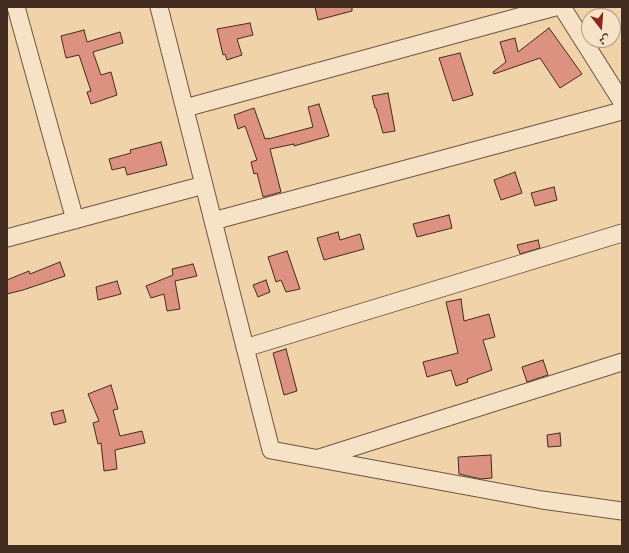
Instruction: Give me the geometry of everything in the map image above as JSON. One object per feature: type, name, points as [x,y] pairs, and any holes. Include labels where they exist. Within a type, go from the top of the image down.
[{"type":"street","points":[[16,7],[75,220]]},
{"type":"street","points":[[159,7],[271,450],[542,500],[622,511]]},
{"type":"street","points":[[184,108],[555,7]]},
{"type":"street","points":[[562,7],[622,102]]},
{"type":"street","points":[[213,221],[622,111]]},
{"type":"street","points":[[7,238],[204,186]]},
{"type":"street","points":[[245,348],[622,233]]},
{"type":"street","points":[[317,458],[622,362]]},
{"type":"building","points":[[315,7],[352,7],[352,11],[318,20]]},
{"type":"building","points":[[250,23],[253,35],[237,39],[242,55],[227,60],[225,54],[223,55],[217,29]]},
{"type":"building","points":[[549,28],[582,74],[560,88],[540,58],[494,74],[493,72],[506,62],[500,42],[515,38],[518,52]]},
{"type":"building","points":[[84,30],[87,42],[120,32],[123,43],[93,52],[101,75],[111,72],[117,95],[91,104],[87,92],[91,91],[79,55],[66,58],[61,36]]},
{"type":"building","points":[[460,53],[473,95],[453,101],[439,58]]},
{"type":"building","points":[[388,93],[395,131],[383,133],[372,96]]},
{"type":"building","points":[[319,104],[329,136],[294,146],[294,144],[270,149],[281,192],[263,197],[257,173],[254,174],[251,162],[257,160],[245,126],[238,129],[234,115],[254,108],[265,139],[268,139],[313,127],[308,107]]},
{"type":"building","points":[[161,142],[167,165],[127,175],[125,167],[112,170],[109,159],[131,153],[130,150]]},
{"type":"building","points":[[515,172],[522,193],[501,200],[494,180]]},
{"type":"building","points":[[554,187],[557,200],[535,206],[531,193]]},
{"type":"building","points":[[449,215],[452,228],[417,237],[413,224]]},
{"type":"building","points":[[338,232],[340,240],[360,234],[364,249],[324,260],[317,238]]},
{"type":"building","points":[[538,240],[540,248],[520,254],[517,245]]},
{"type":"building","points":[[287,251],[300,289],[286,292],[281,280],[276,282],[268,257]]},
{"type":"building","points":[[60,262],[65,276],[7,294],[7,280],[29,271],[30,274]]},
{"type":"building","points":[[193,264],[197,276],[175,281],[180,309],[167,311],[164,294],[151,298],[146,286],[173,275],[172,269]]},
{"type":"building","points":[[266,280],[270,292],[258,297],[253,285]]},
{"type":"building","points":[[117,281],[121,294],[98,300],[96,287]]},
{"type":"building","points":[[461,299],[464,321],[489,314],[495,337],[483,340],[492,370],[467,379],[468,382],[456,386],[451,370],[427,377],[423,362],[458,353],[446,302]]},
{"type":"building","points":[[286,349],[297,391],[284,395],[273,353]]},
{"type":"building","points":[[543,360],[548,375],[527,382],[522,367]]},
{"type":"building","points":[[111,385],[118,409],[113,410],[120,436],[142,431],[145,443],[115,450],[117,469],[104,471],[101,443],[98,444],[93,423],[99,421],[88,394]]},
{"type":"building","points":[[63,410],[66,422],[54,425],[51,413]]},
{"type":"building","points":[[560,433],[561,446],[548,447],[547,435]]},
{"type":"building","points":[[491,455],[492,478],[481,479],[459,474],[458,457]]}]
